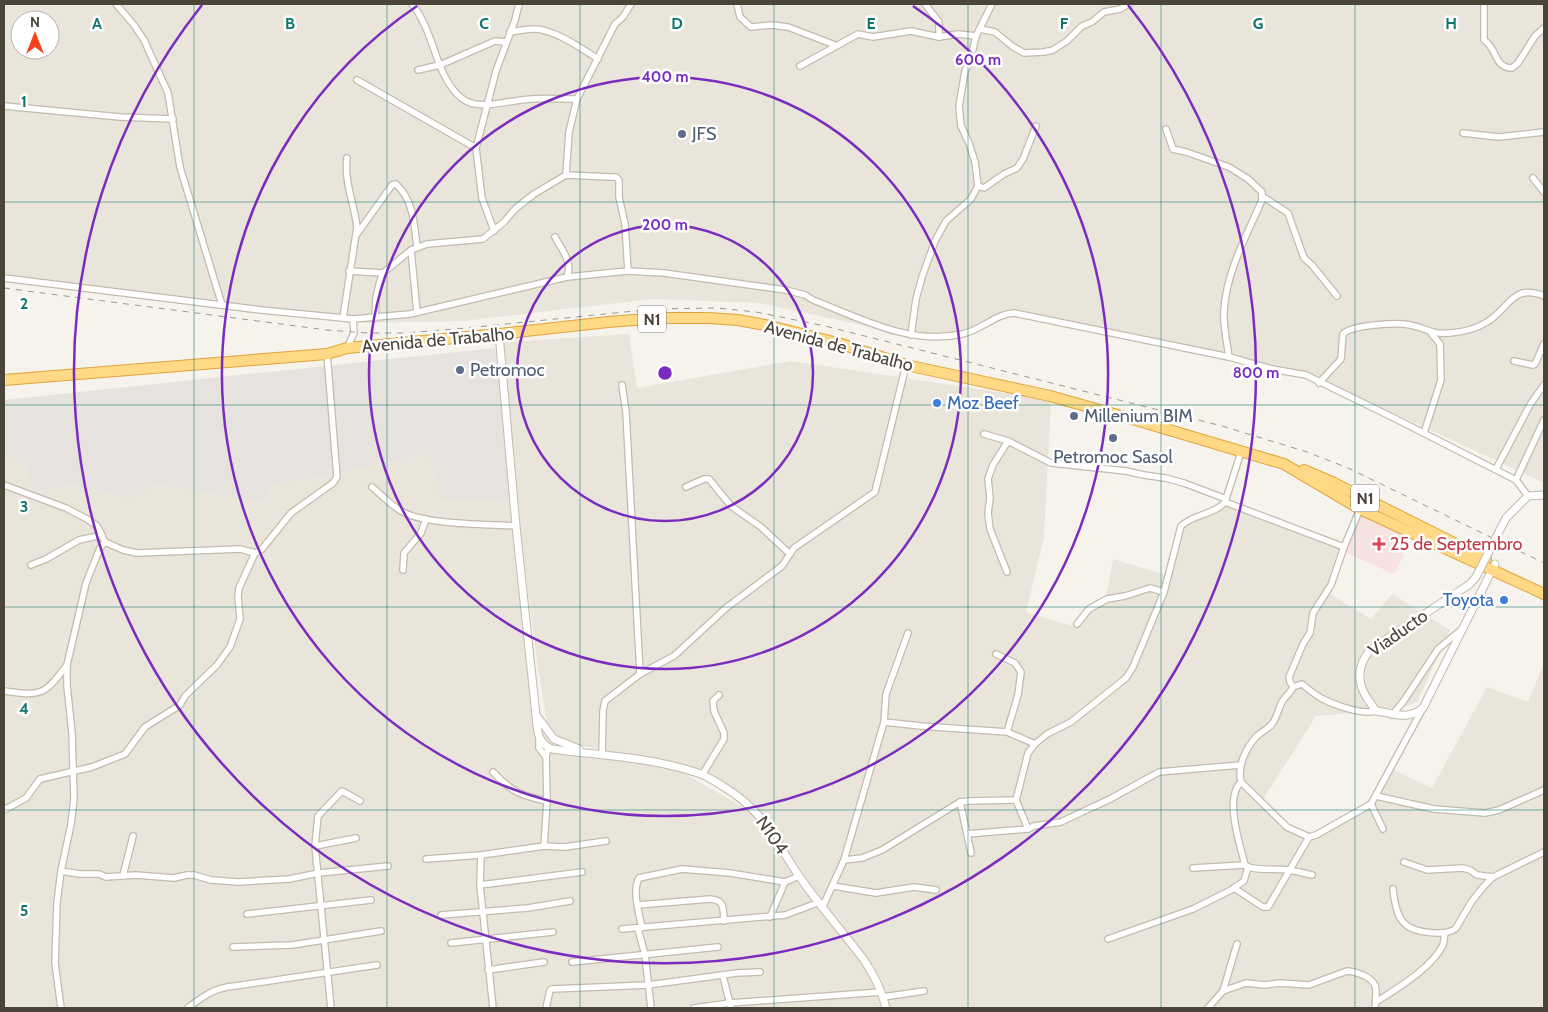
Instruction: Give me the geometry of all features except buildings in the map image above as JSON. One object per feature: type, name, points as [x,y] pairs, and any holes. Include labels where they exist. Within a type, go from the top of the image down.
[{"type":"highway","name":"Avenida de Trabalho","points":[[4,380],[327,354],[347,348],[608,322],[662,318],[738,320],[838,343],[906,365],[1050,396],[1139,420],[1298,468],[1332,482],[1444,538],[1544,594]]},
{"type":"highway","name":"Avenida de Trabalho","points":[[1284,464],[1360,509],[1544,587]]},
{"type":"street","points":[[116,4],[144,40],[168,93],[180,167],[222,305]]},
{"type":"street","points":[[412,4],[424,23],[447,82],[459,96],[473,104],[488,106],[532,99],[577,99]]},
{"type":"street","points":[[494,231],[482,198],[476,148],[496,71],[519,4]]},
{"type":"street","points":[[566,175],[569,132],[577,99],[615,24],[623,17],[631,4]]},
{"type":"street","points":[[738,4],[740,17],[751,27],[771,25],[788,27],[836,45]]},
{"type":"street","points":[[925,4],[939,22],[940,37]]},
{"type":"street","points":[[912,335],[918,292],[935,241],[946,222],[971,200],[978,186],[975,162],[961,126],[959,114],[964,71],[970,62],[976,36],[992,4]]},
{"type":"street","points":[[980,29],[995,32],[1017,50],[1033,54],[1053,50],[1067,41],[1082,26],[1092,22],[1104,12],[1120,9],[1129,4]]},
{"type":"street","points":[[1484,4],[1484,40],[1490,43],[1500,63],[1506,67],[1512,68],[1518,63],[1531,40],[1544,28]]},
{"type":"street","points":[[510,32],[542,30],[577,45],[598,59]]},
{"type":"street","points":[[800,66],[858,34],[873,37],[911,31],[940,37],[958,34],[976,36]]},
{"type":"street","points":[[418,70],[440,65],[495,41],[506,42]]},
{"type":"street","points":[[357,80],[476,148]]},
{"type":"street","points":[[4,106],[120,117],[173,119]]},
{"type":"street","points":[[978,186],[984,188],[1004,174],[1017,168],[1023,159],[1036,126]]},
{"type":"street","points":[[1166,129],[1173,149],[1229,166],[1248,178],[1262,192],[1262,200],[1230,278],[1225,299],[1223,316],[1229,357]]},
{"type":"street","points":[[1463,133],[1500,137],[1544,132]]},
{"type":"street","points":[[343,318],[357,227],[356,214],[349,196],[346,175],[347,158]]},
{"type":"street","points":[[375,318],[376,298],[383,273],[414,248],[427,244],[483,239],[534,194],[566,175],[616,177],[619,180],[619,197],[625,224],[628,271]]},
{"type":"street","points":[[1533,178],[1544,192]]},
{"type":"street","points":[[355,236],[392,185],[396,184],[412,209],[417,312]]},
{"type":"street","points":[[1262,196],[1288,213],[1304,258],[1337,296]]},
{"type":"street","points":[[555,237],[569,262],[570,268],[567,277]]},
{"type":"street","points":[[350,270],[383,273]]},
{"type":"street","points":[[4,278],[353,319],[417,312],[567,277],[628,271],[664,273],[786,290],[805,295],[813,300],[865,320],[912,335],[931,337],[960,335],[978,330],[1002,314],[1014,313],[1229,357],[1306,376],[1496,469],[1516,480],[1528,496],[1544,494]]},
{"type":"street","points":[[1318,383],[1341,359],[1343,334],[1350,329],[1402,324],[1416,326],[1431,333],[1441,334],[1463,331],[1488,322],[1521,293],[1530,292],[1544,296],[1544,304]]},
{"type":"street","points":[[347,348],[354,333],[353,319]]},
{"type":"street","points":[[1424,433],[1441,380],[1440,344],[1431,333]]},
{"type":"street","points":[[499,334],[516,526],[539,748],[546,757]]},
{"type":"street","points":[[1514,361],[1536,364],[1544,344]]},
{"type":"street","points":[[4,810],[26,798],[40,779],[101,764],[125,754],[145,727],[180,705],[184,696],[217,665],[230,646],[240,619],[239,588],[255,553],[262,549],[291,513],[333,483],[337,477],[327,354]]},
{"type":"street","points":[[602,755],[605,701],[640,674],[674,656],[726,608],[782,566],[794,548],[875,492],[906,365]]},
{"type":"street","points":[[622,385],[626,412],[640,674]]},
{"type":"street","points":[[1496,469],[1531,403],[1544,385]]},
{"type":"street","points":[[1516,480],[1544,420]]},
{"type":"street","points":[[984,434],[1008,441],[1051,463],[1126,471],[1184,483],[1344,547]]},
{"type":"street","points":[[1007,572],[990,529],[988,479],[993,465],[1008,441]]},
{"type":"street","points":[[1028,829],[1016,800],[1021,774],[1028,753],[1034,744],[1047,734],[1071,722],[1126,678],[1139,656],[1164,592],[1181,526],[1195,517],[1220,507],[1225,501],[1241,452]]},
{"type":"street","points":[[686,487],[704,479],[709,479],[731,506],[761,527],[790,554]]},
{"type":"street","points":[[4,485],[66,508],[97,526],[105,542],[123,550],[137,553],[240,549],[255,553]]},
{"type":"street","points":[[372,487],[402,512],[426,519],[516,526]]},
{"type":"street","name":"Viaducto","points":[[1376,711],[1360,684],[1360,667],[1364,658],[1370,650],[1470,584],[1476,577],[1506,518],[1528,496]]},
{"type":"street","points":[[1294,687],[1289,678],[1303,644],[1310,633],[1313,613],[1331,585],[1360,509]]},
{"type":"street","points":[[403,570],[404,553],[421,533],[426,519]]},
{"type":"street","points":[[31,565],[79,540],[102,534]]},
{"type":"street","points":[[61,1008],[58,998],[55,954],[57,903],[72,824],[74,799],[67,665],[86,583],[100,548],[105,542]]},
{"type":"street","points":[[1234,888],[1263,907],[1268,907],[1309,838],[1371,804],[1424,708],[1494,566]]},
{"type":"street","points":[[1077,624],[1089,609],[1107,599],[1125,596],[1150,588],[1164,592]]},
{"type":"street","points":[[1392,715],[1403,702],[1438,649],[1463,627]]},
{"type":"street","points":[[622,929],[770,917],[785,915],[821,904],[833,886],[844,860],[884,722],[886,694],[908,633]]},
{"type":"street","points":[[996,654],[1015,663],[1021,672],[1018,695],[1006,732]]},
{"type":"street","points":[[4,691],[32,694],[42,692],[48,689],[67,665]]},
{"type":"street","points":[[1309,838],[1287,827],[1241,782],[1239,775],[1240,765],[1251,744],[1257,736],[1271,725],[1284,698],[1288,696],[1294,687],[1303,685],[1328,702],[1366,712],[1376,711],[1404,716],[1412,715],[1424,708]]},
{"type":"street","points":[[702,775],[724,739],[724,733],[714,712],[713,701],[719,695]]},
{"type":"street","name":"N104","points":[[536,715],[554,739],[591,754]]},
{"type":"street","points":[[884,722],[1006,732],[1034,744]]},
{"type":"street","points":[[539,735],[543,744],[548,748],[546,757],[547,801],[544,846]]},
{"type":"street","name":"N104","points":[[548,748],[655,761],[702,775],[740,796],[775,835],[799,876],[873,973],[886,1008]]},
{"type":"street","points":[[967,834],[1028,829],[1034,826],[1061,822],[1110,799],[1159,772],[1240,765]]},
{"type":"street","points":[[493,772],[507,785],[525,797],[547,801]]},
{"type":"street","points":[[1108,940],[1192,909],[1244,881],[1246,866],[1236,828],[1233,802],[1236,787],[1241,782]]},
{"type":"street","points":[[1376,796],[1434,809],[1485,813],[1499,810],[1544,790]]},
{"type":"street","points":[[331,1008],[315,846],[318,816],[341,792],[344,791],[360,801]]},
{"type":"street","points":[[844,860],[862,858],[882,850],[960,802],[1016,800]]},
{"type":"street","points":[[960,802],[971,853]]},
{"type":"street","points":[[1371,804],[1384,829]]},
{"type":"street","points":[[123,876],[133,836]]},
{"type":"street","points":[[315,846],[356,838]]},
{"type":"street","points":[[426,859],[481,856],[544,846],[565,847],[606,841]]},
{"type":"street","points":[[1393,889],[1399,914],[1403,922],[1410,928],[1438,934],[1452,932],[1472,901],[1493,877],[1544,852]]},
{"type":"street","points":[[481,856],[480,885],[493,1008]]},
{"type":"street","points":[[1404,862],[1427,870],[1462,868],[1470,870],[1477,875],[1493,877]]},
{"type":"street","points":[[62,871],[80,874],[174,878],[194,875],[212,880],[238,882],[289,879],[318,873],[388,866]]},
{"type":"street","points":[[1193,868],[1246,866],[1259,870],[1289,870],[1312,875]]},
{"type":"street","points":[[651,1008],[640,928],[637,882],[639,878],[682,869],[730,873],[785,882],[799,876]]},
{"type":"street","points":[[480,885],[582,872]]},
{"type":"street","points":[[770,917],[785,882]]},
{"type":"street","points":[[833,886],[876,893],[914,888],[936,890]]},
{"type":"street","points":[[248,914],[371,900]]},
{"type":"street","points":[[638,905],[718,900],[723,908],[724,921]]},
{"type":"street","points":[[441,915],[483,913],[570,901]]},
{"type":"street","points":[[233,947],[292,945],[382,931]]},
{"type":"street","points":[[450,943],[553,932]]},
{"type":"street","points":[[1375,1005],[1404,984],[1429,962],[1443,945],[1445,933]]},
{"type":"street","points":[[1208,1008],[1223,991],[1237,944]]},
{"type":"street","points":[[572,962],[718,947]]},
{"type":"street","points":[[488,970],[544,962]]},
{"type":"street","points":[[188,1008],[221,987],[377,965]]},
{"type":"street","points":[[1223,991],[1246,983],[1309,985],[1347,971],[1353,971],[1373,980],[1376,984],[1375,1005]]},
{"type":"street","points":[[546,1008],[550,990],[552,989],[648,985],[737,973],[760,972]]},
{"type":"street","points":[[723,976],[730,1006]]},
{"type":"street","points":[[694,1008],[924,991]]},
{"type":"shaded area","points":[[4,4],[1544,4],[1544,483],[1327,382],[1008,314],[981,330],[964,336],[927,339],[759,303],[652,299],[464,321],[365,323],[4,281]]},
{"type":"shaded area","points":[[629,334],[637,388],[791,361],[1051,400],[1044,537],[1026,612],[1075,627],[1105,601],[1113,559],[1166,575],[1178,525],[1224,506],[1285,526],[1344,551],[1327,592],[1371,619],[1392,594],[1450,630],[1417,702],[1399,709],[1316,716],[1262,801],[1284,829],[1315,833],[1366,804],[1394,770],[1432,788],[1487,687],[1528,702],[1544,663],[1544,1008],[887,1008],[882,986],[883,1008],[4,1008],[4,457],[24,459],[33,492],[78,485],[130,500],[158,484],[263,503],[270,485],[321,477],[430,453],[515,498],[536,707],[544,735],[573,752],[677,769],[751,812],[717,779],[632,755],[577,745],[560,738],[547,722],[522,546],[503,342]],"holes":[[[754,815],[881,980],[881,983],[833,928]]]},
{"type":"shaded area","points":[[495,348],[515,498],[442,500],[430,453],[321,477],[270,485],[263,503],[158,484],[130,500],[78,485],[33,492],[24,459],[4,457],[4,400]]},
{"type":"shaded area","name":"25 de Septembro","points":[[1362,511],[1413,535],[1394,574],[1346,553]]},
{"type":"railway","points":[[4,288],[327,330],[367,333],[405,333],[467,328],[654,309],[717,308],[756,312],[825,326],[1222,426],[1307,452],[1348,468],[1544,563]]},
{"type":"place","name":"JFS","points":[[682,134]]},
{"type":"place","name":"Petromoc","points":[[460,370]]},
{"type":"place","name":"Moz Beef","points":[[937,403]]},
{"type":"place","name":"Millenium BIM","points":[[1074,416]]},
{"type":"place","name":"Petromoc Sasol","points":[[1113,438]]},
{"type":"place","name":"25 de Septembro","points":[[1379,544]]},
{"type":"place","name":"Toyota","points":[[1504,600]]}]
